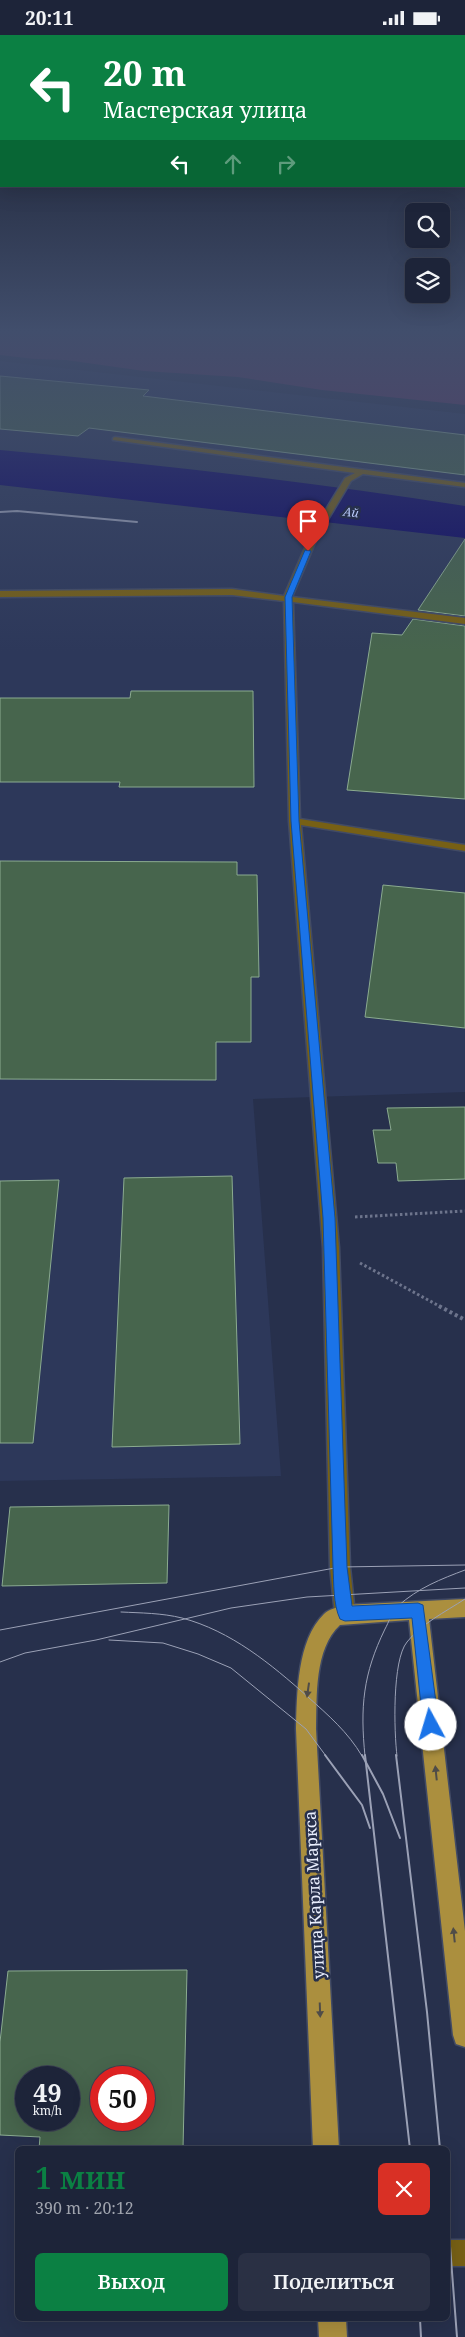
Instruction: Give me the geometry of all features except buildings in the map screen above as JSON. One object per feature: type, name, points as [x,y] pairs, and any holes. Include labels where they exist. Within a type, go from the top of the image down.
[{"type":"main road","points":[[345,1614],[465,1608]]},
{"type":"main road","points":[[418,1610],[465,2035]]},
{"type":"main road","name":"улица Карла Маркса","points":[[326,2146],[306,1696],[316,1642],[331,1620],[345,1614]]},
{"type":"main road","points":[[332,2321],[333,2337]]},
{"type":"street","points":[[114,439],[465,485]]},
{"type":"street","points":[[345,1614],[340,1567],[331,1248],[295,821],[288,597],[314,536],[348,480],[363,471]]},
{"type":"street","points":[[0,593],[232,592],[288,597],[465,621]]},
{"type":"street","points":[[295,821],[465,847]]},
{"type":"street","points":[[450,2253],[465,2253]]},
{"type":"path","points":[[329,1218],[465,1211]]},
{"type":"path","points":[[331,1248],[465,1320]]},
{"type":"shaded area","points":[[0,437],[465,437],[465,1092],[253,1099],[281,1476],[0,1481]]},
{"type":"water","name":"Ай","points":[[0,450],[233,474],[465,506],[465,538],[0,485]]},
{"type":"tram line","points":[[0,1630],[340,1567],[465,1565]]},
{"type":"tram line","points":[[420,1591],[465,1570]]},
{"type":"tram line","points":[[420,1591],[465,1588]]},
{"type":"tram line","points":[[185,1619],[231,1608],[307,1597],[420,1591]]},
{"type":"tram line","points":[[365,1756],[363,1706],[372,1661],[396,1608],[420,1591]]},
{"type":"tram line","points":[[397,1756],[395,1697],[396,1680],[402,1651],[407,1642],[419,1630],[465,1599]]},
{"type":"tram line","points":[[121,1612],[159,1614],[185,1619]]},
{"type":"tram line","points":[[0,1662],[25,1653],[96,1640],[185,1619]]},
{"type":"tram line","points":[[185,1619],[217,1631],[265,1661],[330,1717],[362,1756]]},
{"type":"tram line","points":[[109,1640],[163,1643],[198,1654],[231,1668],[306,1729],[326,1756]]},
{"type":"tram line","points":[[325,1755],[362,1805],[370,1828]]},
{"type":"tram line","points":[[362,1755],[366,1762]]},
{"type":"tram line","points":[[365,1755],[366,1762]]},
{"type":"tram line","points":[[396,1755],[427,2012],[440,2146]]},
{"type":"tram line","points":[[366,1762],[383,1794],[400,1838]]},
{"type":"tram line","points":[[366,1762],[410,2146]]},
{"type":"tram line","points":[[450,2246],[457,2337]]},
{"type":"tram line","points":[[420,2321],[421,2337]]},
{"type":"railway","points":[[0,512],[17,511],[137,522]]},
{"type":"route","points":[[308,551],[288,597],[295,821],[331,1248],[340,1567],[343,1598],[345,1614],[418,1610],[431,1725]]}]
